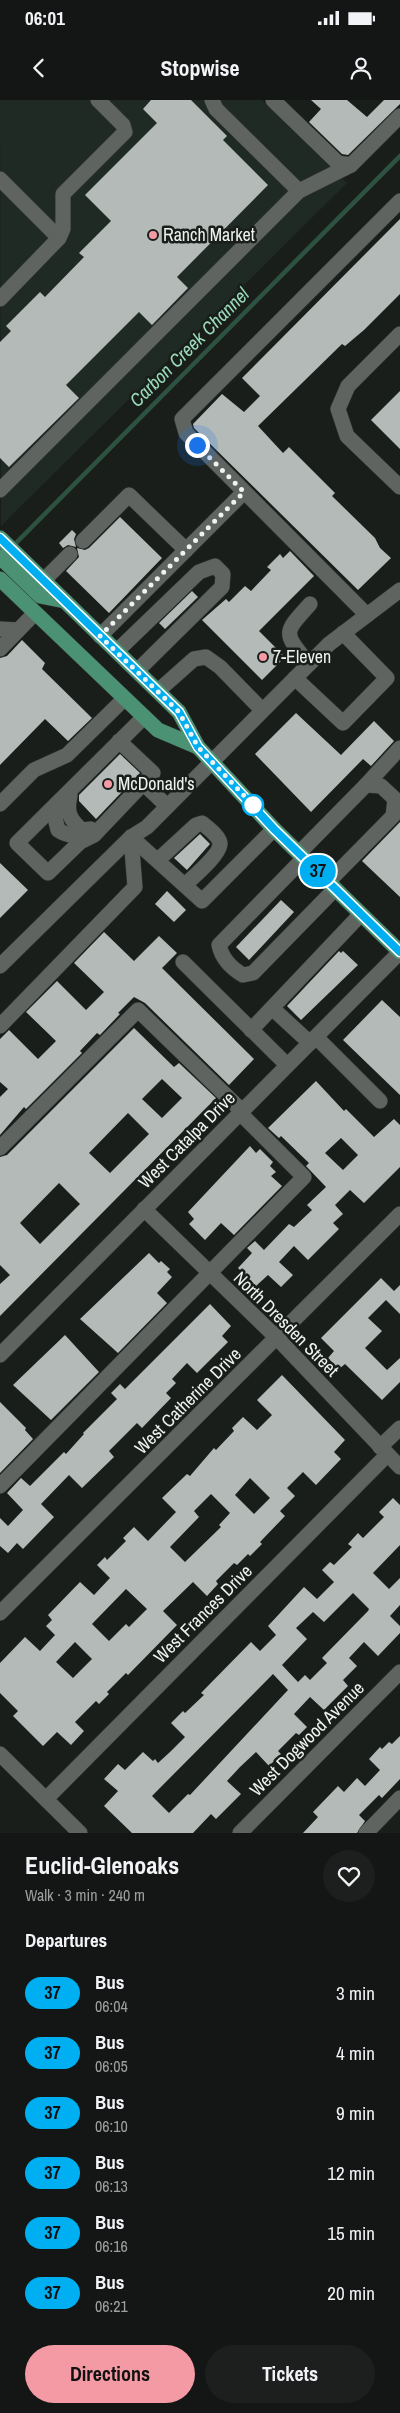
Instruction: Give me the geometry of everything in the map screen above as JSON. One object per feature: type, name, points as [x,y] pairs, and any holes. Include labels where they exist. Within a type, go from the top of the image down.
[{"type":"main road","points":[[0,538],[40,596],[65,601]]},
{"type":"main road","points":[[0,557],[25,572],[44,580],[179,712],[198,747],[274,829],[400,952]]},
{"type":"main road","points":[[4,583],[158,730],[198,747]]},
{"type":"street","points":[[0,299],[59,238],[63,229],[63,194],[125,132],[122,125],[98,100]]},
{"type":"street","points":[[212,100],[216,109],[299,192]]},
{"type":"street","points":[[273,100],[338,164],[351,165]]},
{"type":"street","points":[[2,484],[299,192],[351,165],[400,116]]},
{"type":"street","points":[[0,179],[59,238]]},
{"type":"street","points":[[367,615],[186,433],[182,419],[400,201]]},
{"type":"street","points":[[397,479],[347,436],[338,409],[348,386],[400,334]]},
{"type":"street","points":[[100,636],[244,492]]},
{"type":"street","points":[[83,541],[129,495],[186,550]]},
{"type":"street","points":[[44,580],[70,554]]},
{"type":"street","points":[[117,652],[199,572],[215,566],[223,574],[222,587],[137,671]]},
{"type":"street","points":[[0,966],[131,836],[147,827],[308,664],[343,633],[400,590]]},
{"type":"street","points":[[308,664],[291,642],[288,633],[290,626],[310,604]]},
{"type":"street","points":[[0,649],[35,613]]},
{"type":"street","points":[[0,629],[18,630]]},
{"type":"street","points":[[295,678],[343,723],[387,678],[343,633]]},
{"type":"street","points":[[158,692],[194,659],[206,657],[220,667],[262,710]]},
{"type":"street","points":[[0,804],[34,770],[67,755],[124,699]]},
{"type":"street","points":[[144,717],[17,843],[48,873],[80,842],[94,835],[96,829],[149,769]]},
{"type":"street","points":[[95,765],[96,770],[70,796],[67,807],[72,822],[82,830],[96,829],[144,784],[153,773],[119,741]]},
{"type":"street","points":[[366,785],[381,786],[395,800],[392,816],[253,973],[243,975],[235,970],[222,955],[219,945],[302,856],[366,785],[400,748]]},
{"type":"street","points":[[144,784],[168,806]]},
{"type":"street","points":[[158,860],[196,825],[202,823],[209,828],[220,841],[220,847],[209,862],[185,885]]},
{"type":"street","points":[[96,829],[120,848]]},
{"type":"street","points":[[131,836],[202,901],[274,829]]},
{"type":"street","points":[[0,1026],[135,887],[131,836]]},
{"type":"street","points":[[251,1030],[361,914]]},
{"type":"street","name":"West Catalpa Drive","points":[[0,1355],[400,952]]},
{"type":"street","points":[[183,962],[287,1065]]},
{"type":"street","points":[[272,1008],[313,1040],[380,1101]]},
{"type":"street","points":[[0,1148],[138,1010],[304,1177],[0,1486]]},
{"type":"street","name":"North Dresden Street","points":[[144,1209],[276,1338],[400,1467]]},
{"type":"street","name":"West Catherine Drive","points":[[0,1613],[400,1214]]},
{"type":"street","name":"West Frances Drive","points":[[46,1799],[384,1451],[400,1428]]},
{"type":"street","name":"West Dogwood Avenue","points":[[240,1833],[400,1672]]},
{"type":"street","points":[[0,1754],[80,1833]]},
{"type":"street","points":[[366,1833],[400,1798]]},
{"type":"shaded area","points":[[0,100],[262,100],[347,183],[1,526]]},
{"type":"building","points":[[151,100],[191,100],[227,136],[223,140],[268,185],[177,277],[188,288],[152,325],[139,312],[66,385],[79,398],[9,467],[0,458],[0,342],[11,331],[6,326],[40,292],[45,297],[84,257],[79,253],[111,221],[85,195],[157,123],[143,109]]},
{"type":"building","points":[[311,100],[347,100],[367,117],[384,100],[400,100],[400,104],[348,155],[342,154],[309,122],[321,109]]},
{"type":"building","points":[[400,219],[400,294],[364,330],[345,346],[342,344],[258,426],[283,453],[289,447],[335,493],[332,496],[375,538],[380,548],[391,558],[358,590],[194,428],[193,424],[222,394],[244,412],[260,396],[242,378]]},
{"type":"building","points":[[400,391],[400,449],[371,420]]},
{"type":"building","points":[[120,517],[162,558],[109,613],[66,571],[79,557],[77,548],[85,550],[89,548]]},
{"type":"building","points":[[72,530],[76,534],[74,539],[76,547],[68,545],[63,548],[59,543]]},
{"type":"building","points":[[290,551],[314,576],[259,631],[285,657],[262,680],[202,620],[226,599],[229,602],[245,586],[251,591],[271,570],[267,567],[280,554],[283,558]]},
{"type":"building","points":[[192,591],[198,597],[165,629],[159,623]]},
{"type":"building","points":[[22,640],[45,663],[42,669],[92,718],[68,741],[45,719],[0,765],[0,658],[7,656]]},
{"type":"building","points":[[296,713],[341,755],[374,721],[394,741],[371,766],[363,759],[311,812],[255,754]]},
{"type":"building","name":"McDonald's","points":[[120,754],[140,773],[96,819],[79,801],[79,795]]},
{"type":"building","points":[[400,822],[400,897],[362,861]]},
{"type":"building","points":[[200,834],[210,844],[187,870],[174,858]]},
{"type":"building","points":[[0,863],[28,890],[0,918]]},
{"type":"building","points":[[167,891],[186,910],[174,922],[155,904]]},
{"type":"building","points":[[281,900],[294,912],[249,960],[236,947]]},
{"type":"building","points":[[104,932],[134,961],[159,936],[177,953],[162,968],[254,1059],[229,1085],[145,1003],[134,997],[100,1035],[97,1033],[80,1051],[82,1053],[26,1109],[24,1107],[0,1135],[0,1097],[8,1089],[0,1082],[0,1039],[9,1030],[38,1059],[56,1041],[26,1012],[57,981],[86,1010],[104,992],[74,963]]},
{"type":"building","points":[[339,951],[341,953],[343,951],[358,965],[301,1020],[287,1006]]},
{"type":"building","points":[[382,1000],[400,1017],[400,1095],[343,1040]]},
{"type":"building","points":[[134,1028],[174,1067],[179,1063],[216,1098],[0,1316],[0,1284],[10,1275],[0,1265],[0,1157],[7,1155]],"holes":[[[162,1079],[182,1098],[162,1118],[142,1099]],[[128,1113],[149,1134],[110,1173],[89,1153]],[[59,1183],[80,1204],[40,1244],[20,1223]]]},
{"type":"building","points":[[316,1081],[344,1111],[346,1109],[374,1137],[394,1119],[400,1125],[400,1167],[364,1203],[350,1190],[335,1205],[343,1214],[333,1223],[339,1229],[308,1260],[294,1246],[279,1262],[293,1275],[281,1287],[268,1275],[256,1286],[238,1268],[252,1253],[247,1248],[255,1241],[264,1250],[289,1224],[294,1227],[312,1210],[307,1205],[326,1187],[306,1166],[309,1163],[281,1136],[279,1138],[268,1128]],"holes":[[[341,1138],[358,1155],[343,1170],[325,1153]]]},
{"type":"building","points":[[250,1146],[256,1153],[260,1149],[273,1162],[270,1166],[276,1172],[271,1176],[282,1186],[234,1235],[221,1223],[205,1240],[189,1224],[194,1219],[188,1212]]},
{"type":"building","points":[[149,1253],[159,1263],[161,1261],[170,1269],[167,1272],[172,1277],[157,1293],[167,1303],[118,1353],[80,1319]]},
{"type":"building","points":[[381,1278],[394,1291],[400,1285],[400,1314],[386,1300],[368,1318],[382,1331],[365,1348],[387,1370],[400,1358],[400,1382],[382,1400],[345,1364],[339,1369],[328,1358],[334,1351],[321,1338]]},
{"type":"building","points":[[210,1304],[231,1326],[222,1336],[228,1342],[197,1373],[187,1363],[172,1379],[176,1383],[166,1393],[171,1398],[142,1428],[137,1423],[109,1451],[114,1457],[82,1488],[69,1475],[41,1504],[54,1517],[23,1549],[17,1543],[8,1553],[0,1546],[0,1518],[8,1526],[23,1510],[7,1493],[21,1478],[30,1486],[64,1452],[66,1454],[83,1433],[117,1399],[111,1393],[120,1384],[125,1389]]},
{"type":"building","points":[[65,1335],[99,1372],[51,1420],[13,1385]]},
{"type":"building","points":[[282,1375],[345,1440],[334,1452],[341,1459],[316,1485],[303,1472],[287,1488],[295,1496],[280,1511],[285,1516],[260,1542],[262,1544],[250,1556],[248,1554],[237,1565],[234,1563],[216,1581],[218,1584],[207,1596],[193,1582],[163,1611],[177,1625],[128,1675],[126,1673],[107,1692],[109,1694],[99,1704],[96,1701],[75,1722],[84,1731],[71,1745],[57,1732],[43,1746],[13,1716],[18,1711],[0,1693],[0,1663],[25,1637],[40,1651],[55,1635],[46,1626],[52,1620],[48,1615],[80,1582],[94,1595],[110,1578],[97,1565],[105,1557],[107,1560],[126,1541],[123,1538],[134,1527],[148,1541],[176,1512],[162,1498],[187,1474],[190,1476],[214,1448],[216,1450],[234,1431],[232,1428],[243,1417],[257,1430],[272,1415],[257,1400]],"holes":[[[250,1478],[270,1498],[254,1514],[235,1495]],[[211,1494],[230,1513],[219,1525],[221,1527],[185,1562],[170,1547],[199,1517],[194,1511]],[[126,1589],[147,1609],[129,1627],[126,1624],[109,1641],[92,1624]],[[75,1642],[92,1659],[73,1678],[56,1662]]]},
{"type":"building","points":[[0,1402],[26,1428],[25,1430],[33,1439],[0,1473]]},
{"type":"building","points":[[393,1498],[400,1505],[400,1545],[373,1573],[389,1589],[400,1578],[400,1605],[390,1616],[400,1626],[400,1633],[378,1656],[364,1642],[349,1658],[357,1666],[343,1680],[348,1686],[324,1710],[310,1697],[294,1714],[307,1727],[299,1735],[296,1733],[278,1751],[281,1754],[269,1766],[256,1752],[240,1767],[227,1781],[241,1794],[216,1819],[211,1814],[193,1833],[132,1833],[104,1806],[118,1791],[104,1779],[118,1764],[125,1770],[143,1752],[158,1763],[170,1752],[185,1737],[171,1723],[204,1695],[201,1693],[251,1642],[260,1651],[276,1635],[268,1626],[304,1587],[317,1599],[334,1582],[322,1570],[330,1562],[334,1565],[352,1547],[348,1544],[358,1533],[363,1538],[384,1517],[379,1512]],"holes":[[[353,1593],[369,1609],[368,1611],[322,1658],[327,1663],[310,1680],[305,1675],[298,1682],[282,1665],[307,1639],[296,1628],[313,1612],[324,1622]],[[273,1674],[288,1690],[190,1795],[188,1794],[169,1813],[152,1796]]]},
{"type":"building","points":[[400,1736],[400,1779],[382,1798],[379,1795],[359,1815],[365,1821],[357,1833],[303,1833],[318,1817],[313,1812],[338,1786],[344,1792],[357,1778],[365,1786],[380,1770],[369,1759],[380,1747],[382,1749],[389,1742],[392,1744]]},
{"type":"waterway","name":"Carbon Creek Channel","points":[[13,546],[400,156]]},
{"type":"bus line","name":"37","points":[[0,538],[179,712],[198,747],[274,829],[400,952]]},
{"type":"place","name":"Ranch Market","points":[[153,235]]},
{"type":"place","name":"7-Eleven","points":[[263,657]]},
{"type":"place","name":"McDonald's","points":[[108,784]]},
{"type":"route","points":[[197,445],[244,492],[100,636],[179,712],[198,747],[253,805]]}]
